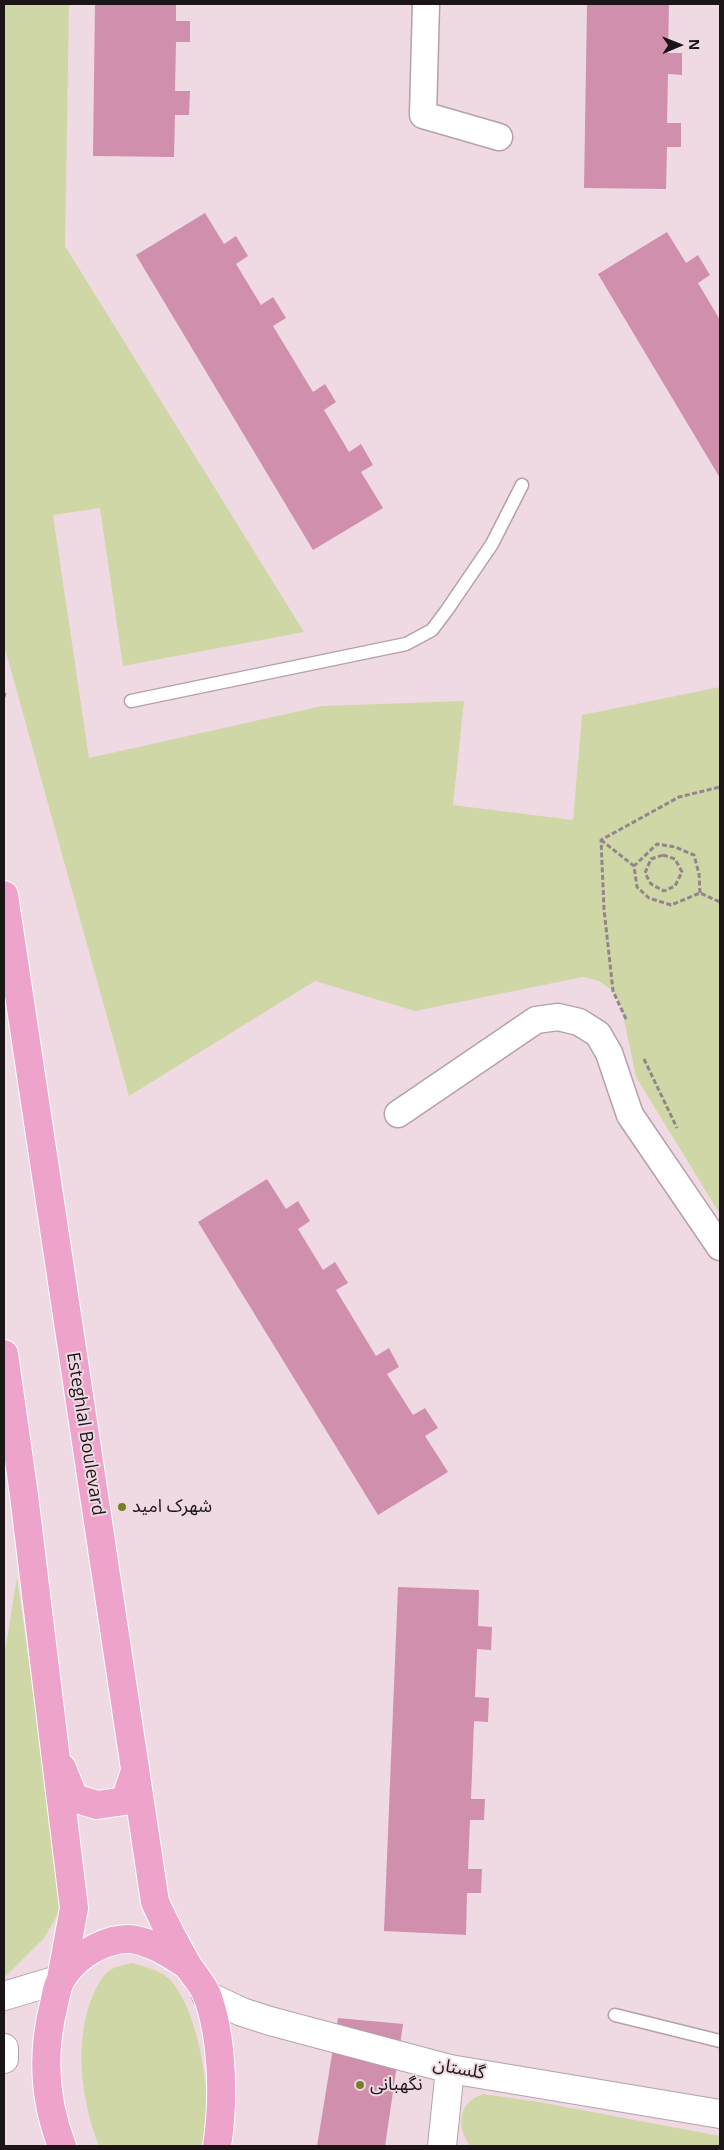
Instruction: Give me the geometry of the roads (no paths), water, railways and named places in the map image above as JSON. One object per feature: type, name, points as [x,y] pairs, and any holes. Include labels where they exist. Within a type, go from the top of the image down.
[{"type":"main road","name":"Esteghlal Boulevard","points":[[4,895],[155,1902],[188,1966],[206,1995],[216,2030],[220,2062],[220,2128],[217,2146]]},
{"type":"main road","points":[[4,1354],[24,1495],[74,1908],[61,1980],[49,2022],[46,2053],[47,2089],[54,2126],[62,2146]]},
{"type":"main road","points":[[55,1751],[74,1798],[97,1805],[124,1801],[135,1771]]},
{"type":"main road","points":[[4,1996],[61,1980],[80,1956],[100,1945],[121,1940],[135,1940],[156,1946],[188,1966]]},
{"type":"main road","name":"گلستان","points":[[206,1995],[242,2012],[270,2021],[450,2069],[720,2114]]},
{"type":"main road","points":[[4,2048],[4,2059]]},
{"type":"main road","points":[[442,2146],[450,2069]]},
{"type":"street","points":[[426,4],[423,115],[499,137]]},
{"type":"street","points":[[398,1114],[536,1020],[558,1017],[579,1022],[598,1034],[609,1053],[630,1115],[720,1247]]},
{"type":"lane","points":[[131,700],[406,644],[432,630],[492,544],[522,485]]},
{"type":"lane","points":[[615,2015],[720,2041]]},
{"type":"place","name":"شهرک امید","points":[[122,1507]]},
{"type":"place","name":"نگهبانی","points":[[360,2085]]}]
